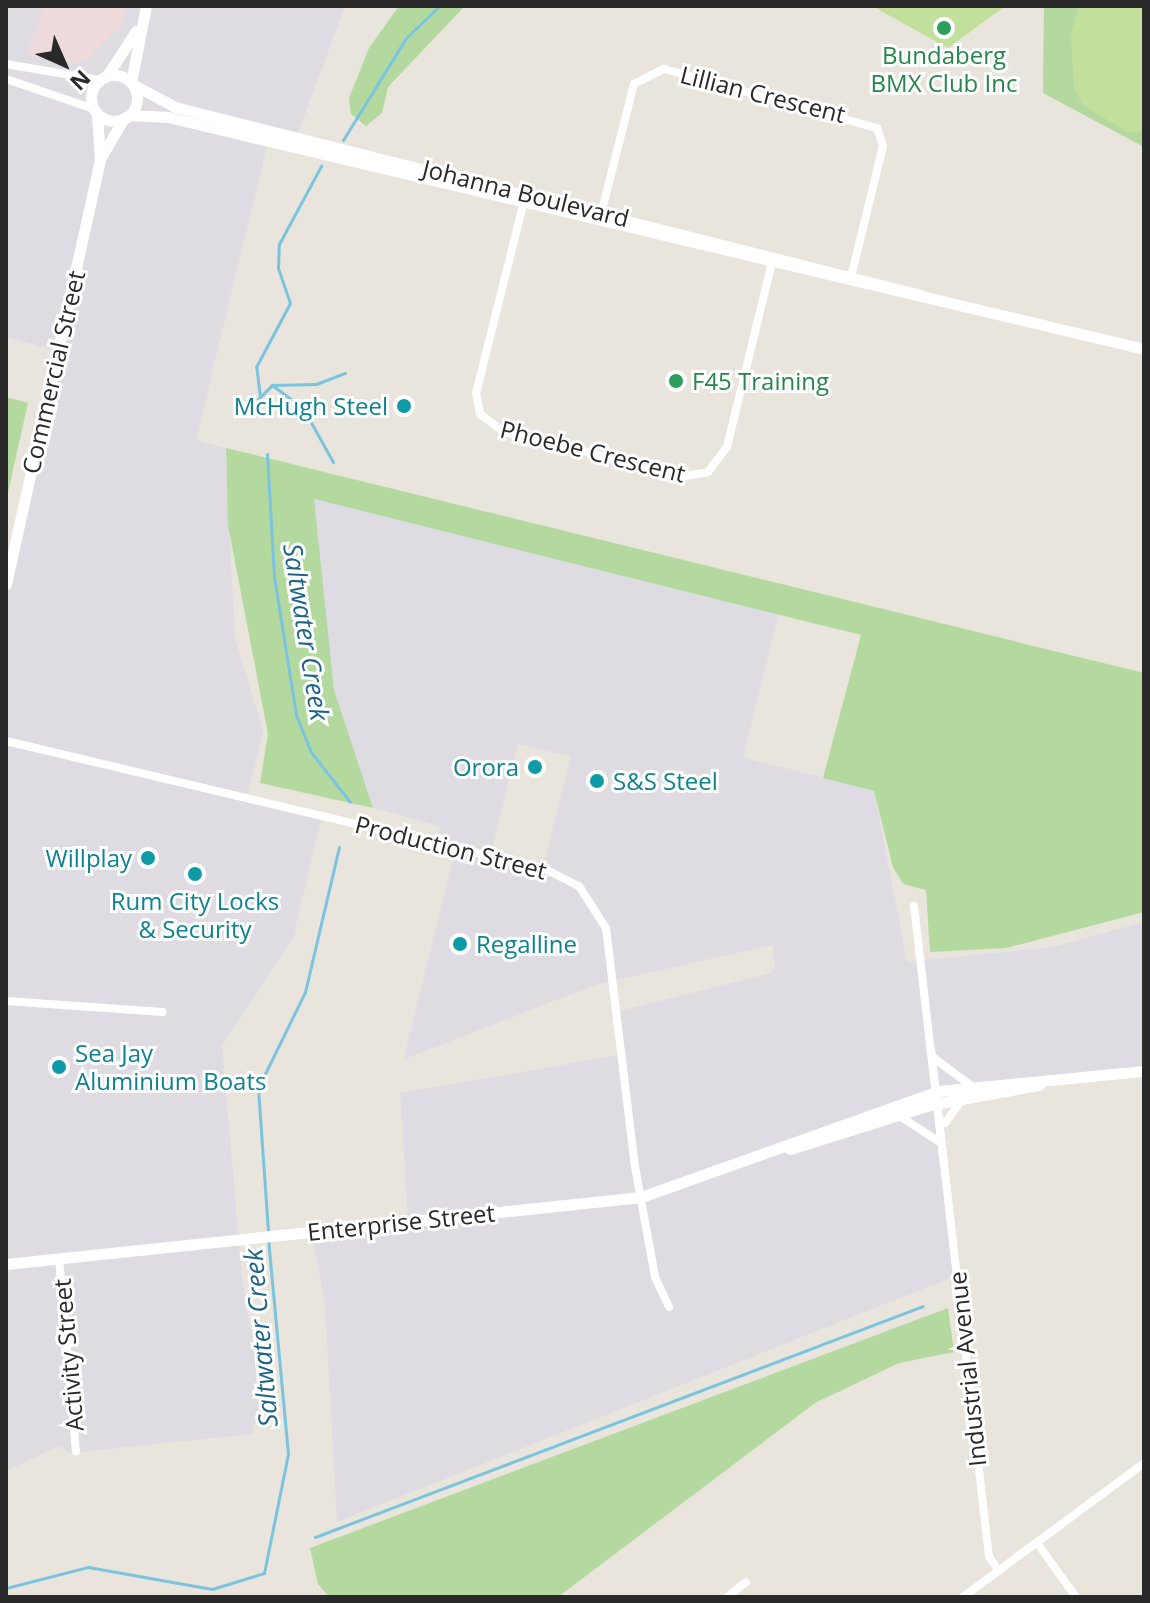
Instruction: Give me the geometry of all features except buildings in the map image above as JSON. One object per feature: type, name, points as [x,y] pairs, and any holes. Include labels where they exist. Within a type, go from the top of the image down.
[{"type":"street","points":[[127,117],[137,102],[132,84],[140,23],[146,6]]},
{"type":"street","points":[[6,64],[103,78],[140,23]]},
{"type":"street","name":"Lillian Crescent","points":[[601,217],[634,84],[664,69],[877,128],[883,146],[850,278]]},
{"type":"street","name":"Johanna Boulevard","points":[[103,78],[132,84],[175,107],[773,260],[1144,349]]},
{"type":"street","name":"Commercial Street","points":[[6,584],[100,160],[96,111],[103,78]]},
{"type":"street","points":[[6,79],[96,111]]},
{"type":"street","name":"Johanna Boulevard","points":[[96,111],[127,117],[158,115],[525,198]]},
{"type":"street","name":"Commercial Street","points":[[100,160],[127,117]]},
{"type":"street","name":"Phoebe Crescent","points":[[525,198],[478,409],[496,429],[619,460],[690,476],[718,464],[773,260]]},
{"type":"street","name":"Production Street","points":[[6,741],[570,880],[606,928],[641,1197],[655,1277],[669,1307]]},
{"type":"street","name":"Industrial Avenue","points":[[914,906],[989,1557],[999,1571]]},
{"type":"street","points":[[6,1001],[163,1012]]},
{"type":"street","points":[[932,1054],[951,1078],[969,1091],[950,1110],[944,1127]]},
{"type":"street","name":"Enterprise Street","points":[[6,1264],[641,1197],[936,1098],[969,1091],[1144,1071]]},
{"type":"street","name":"Enterprise Street","points":[[789,1149],[898,1117],[936,1098]]},
{"type":"street","name":"Industrial Avenue","points":[[936,1098],[944,1127],[944,1165]]},
{"type":"street","points":[[898,1117],[939,1142]]},
{"type":"street","name":"Activity Street","points":[[59,1258],[76,1451]]},
{"type":"street","points":[[963,1597],[1144,1463]]},
{"type":"street","points":[[1037,1543],[1076,1597]]},
{"type":"street","points":[[727,1597],[746,1582]]},
{"type":"shaded area","points":[[6,6],[345,6],[297,136],[271,129],[196,440],[225,448],[235,639],[263,730],[247,798],[322,816],[293,938],[222,1045],[242,1277],[261,1391],[253,1434],[69,1453],[59,1446],[6,1471],[6,580],[56,350],[6,337]]},
{"type":"shaded area","points":[[44,6],[128,6],[121,25],[86,61],[71,64],[27,55]]},
{"type":"shaded area","points":[[313,498],[779,613],[743,758],[874,790],[907,962],[1053,947],[1144,922],[1144,1071],[936,1098],[955,1276],[337,1522],[325,1303],[311,1231],[408,1221],[400,1093],[620,1055],[615,1012],[771,973],[775,966],[772,945],[595,985],[404,1059],[456,848],[437,843],[440,826],[373,808],[334,690]],"holes":[[[518,744],[571,757],[543,869],[490,856]]]},
{"type":"green space","points":[[399,6],[465,6],[388,87],[382,113],[366,126],[351,114],[349,98],[369,48]]},
{"type":"green space","name":"Bundaberg BMX Club Inc","points":[[872,6],[1001,6],[1004,7],[948,48]]},
{"type":"green space","points":[[1044,6],[1144,6],[1144,147],[1043,93]]},
{"type":"green space","points":[[1079,6],[1144,6],[1144,133],[1127,132],[1083,105],[1074,89],[1071,35]]},
{"type":"green space","points":[[6,397],[28,403],[6,501]]},
{"type":"green space","points":[[226,448],[1144,673],[1144,912],[1006,948],[930,952],[926,890],[903,884],[893,867],[874,791],[823,778],[861,635],[314,499],[334,690],[373,808],[260,783],[268,734],[228,525]]},
{"type":"green space","points":[[948,1308],[954,1352],[899,1363],[815,1403],[558,1597],[329,1597],[318,1584],[310,1548]]},
{"type":"waterway","name":"Saltwater Creek","points":[[343,140],[406,38],[439,6]]},
{"type":"waterway","name":"Saltwater Creek","points":[[261,405],[256,367],[290,303],[278,268],[279,244],[321,166]]},
{"type":"waterway","points":[[272,385],[316,384],[345,373]]},
{"type":"waterway","points":[[258,399],[272,385],[303,408],[333,462]]},
{"type":"waterway","name":"Saltwater Creek","points":[[267,454],[274,577],[296,715],[311,752],[350,802]]},
{"type":"waterway","name":"Saltwater Creek","points":[[268,1231],[258,1088],[305,992],[339,847]]},
{"type":"waterway","name":"Saltwater Creek","points":[[6,1588],[88,1567],[212,1589],[264,1573],[288,1454],[268,1239]]},
{"type":"waterway","points":[[315,1537],[923,1306]]},
{"type":"place","name":"Bundaberg BMX Club Inc","points":[[944,28]]},
{"type":"place","name":"F45 Training","points":[[676,381]]},
{"type":"place","name":"McHugh Steel","points":[[404,406]]},
{"type":"place","name":"Orora","points":[[535,767]]},
{"type":"place","name":"S&S Steel","points":[[597,781]]},
{"type":"place","name":"Willplay","points":[[148,858]]},
{"type":"place","name":"Rum City Locks & Security","points":[[195,874]]},
{"type":"place","name":"Regalline","points":[[460,944]]},
{"type":"place","name":"Sea Jay Aluminium Boats","points":[[59,1067]]}]
